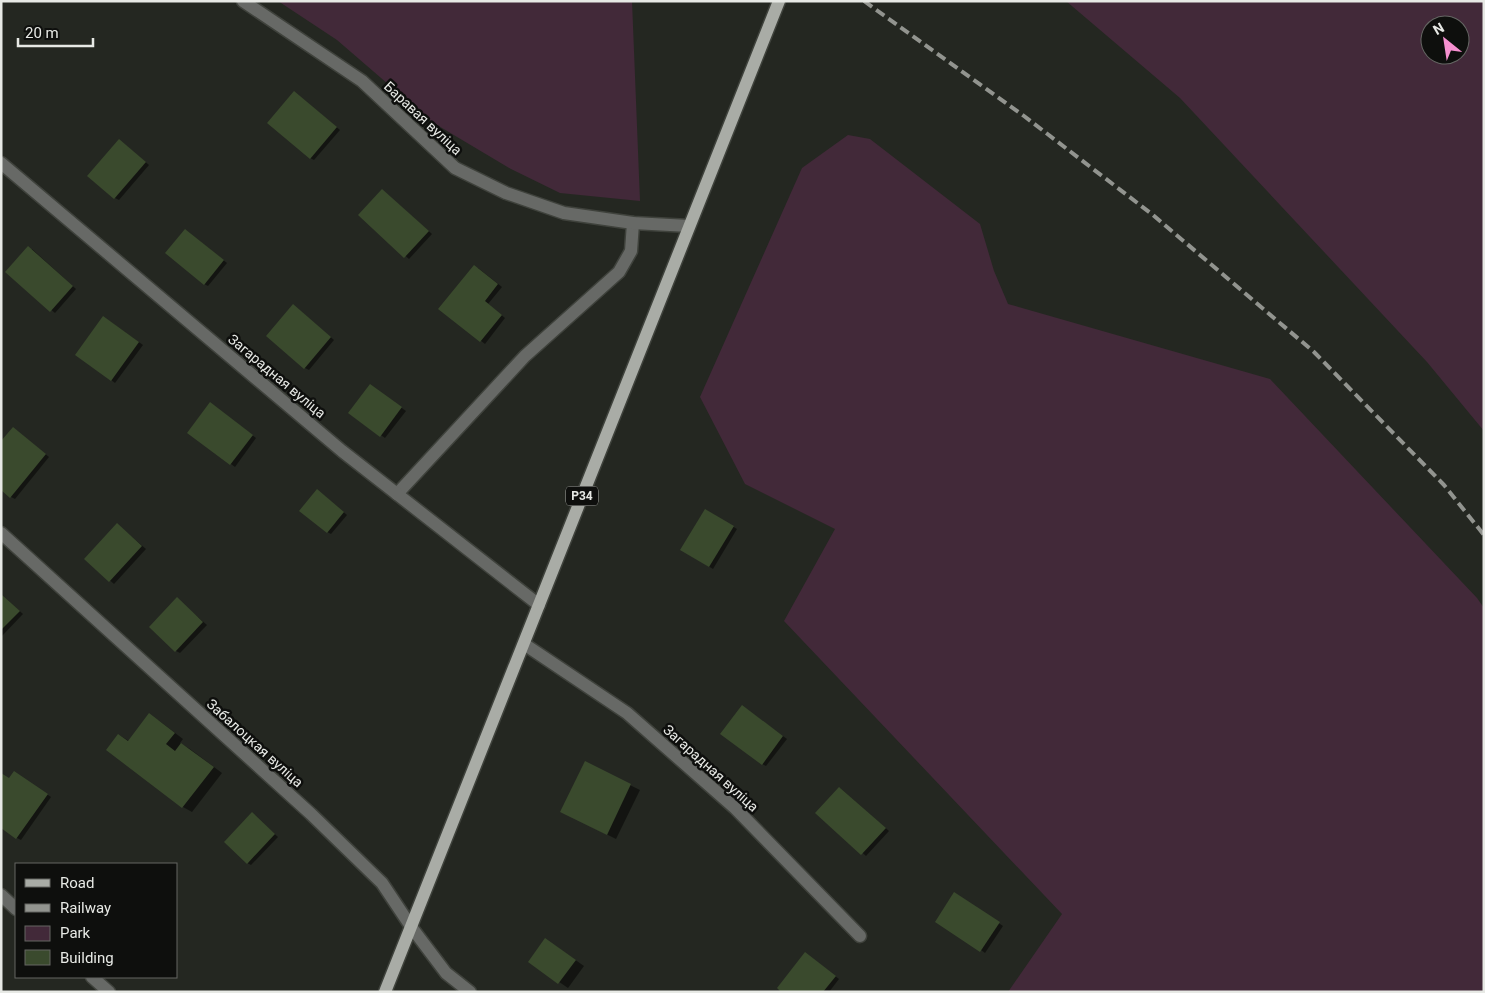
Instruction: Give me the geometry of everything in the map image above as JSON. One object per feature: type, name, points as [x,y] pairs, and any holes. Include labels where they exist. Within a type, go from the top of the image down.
[{"type":"main road","name":"Р34","points":[[385,992],[779,1]]},
{"type":"street","name":"Баравая вуліца","points":[[243,1],[362,81],[455,168],[506,194],[564,213],[633,223],[689,226]]},
{"type":"street","name":"Загарадная вуліца","points":[[1,163],[342,451],[539,605]]},
{"type":"street","points":[[397,494],[526,356],[619,272],[631,251],[633,223]]},
{"type":"street","name":"Забалоцкая вуліца","points":[[1,533],[311,814],[382,883],[412,928],[446,973],[470,992]]},
{"type":"street","name":"Загарадная вуліца","points":[[524,644],[627,712],[735,808],[860,936]]},
{"type":"street","points":[[1,895],[15,908]]},
{"type":"street","points":[[93,978],[109,992]]},
{"type":"green space","points":[[278,1],[632,1],[640,201],[560,193],[511,169],[432,122],[337,40]]},
{"type":"green space","points":[[1066,1],[1484,1],[1484,431],[1427,362],[1180,98]]},
{"type":"green space","points":[[848,135],[870,139],[980,224],[994,271],[1008,304],[1270,379],[1477,598],[1484,608],[1484,992],[1008,992],[1062,914],[784,621],[835,529],[745,484],[700,397],[802,168]]},
{"type":"building","points":[[294,91],[337,127],[310,159],[267,123]]},
{"type":"building","points":[[119,139],[146,162],[114,199],[87,176]]},
{"type":"building","points":[[382,189],[429,231],[404,258],[358,215]]},
{"type":"building","points":[[185,229],[224,260],[204,285],[165,253]]},
{"type":"building","points":[[28,246],[73,286],[50,312],[5,272]]},
{"type":"building","points":[[474,265],[498,284],[485,301],[502,315],[480,342],[438,309]]},
{"type":"building","points":[[293,304],[331,337],[304,369],[266,336]]},
{"type":"building","points":[[103,316],[139,342],[111,381],[75,355]]},
{"type":"building","points":[[370,384],[402,407],[380,437],[348,413]]},
{"type":"building","points":[[210,402],[253,435],[230,465],[187,433]]},
{"type":"building","points":[[13,427],[46,454],[10,498],[1,490],[1,441]]},
{"type":"building","points":[[317,489],[344,512],[327,533],[299,511]]},
{"type":"building","points":[[705,509],[734,526],[709,567],[680,550]]},
{"type":"building","points":[[117,523],[142,546],[109,582],[84,559]]},
{"type":"building","points":[[1,594],[20,611],[1,630]]},
{"type":"building","points":[[177,597],[203,622],[175,652],[149,627]]},
{"type":"building","points":[[742,705],[783,736],[762,765],[720,734]]},
{"type":"building","points":[[149,713],[175,733],[166,744],[175,751],[181,743],[214,767],[182,808],[106,750],[118,734],[128,741]]},
{"type":"building","points":[[585,761],[631,784],[607,835],[560,812]]},
{"type":"building","points":[[14,771],[48,794],[16,839],[1,828],[1,773],[9,778]]},
{"type":"building","points":[[839,787],[886,828],[861,855],[815,813]]},
{"type":"building","points":[[252,812],[275,834],[247,864],[224,842]]},
{"type":"building","points":[[954,892],[1000,922],[980,952],[935,922]]},
{"type":"building","points":[[545,938],[576,960],[558,984],[528,962]]},
{"type":"building","points":[[805,952],[836,976],[823,992],[781,992],[777,988]]},
{"type":"railway","points":[[864,1],[1024,116],[1153,215],[1314,352],[1444,485],[1484,535]]}]
